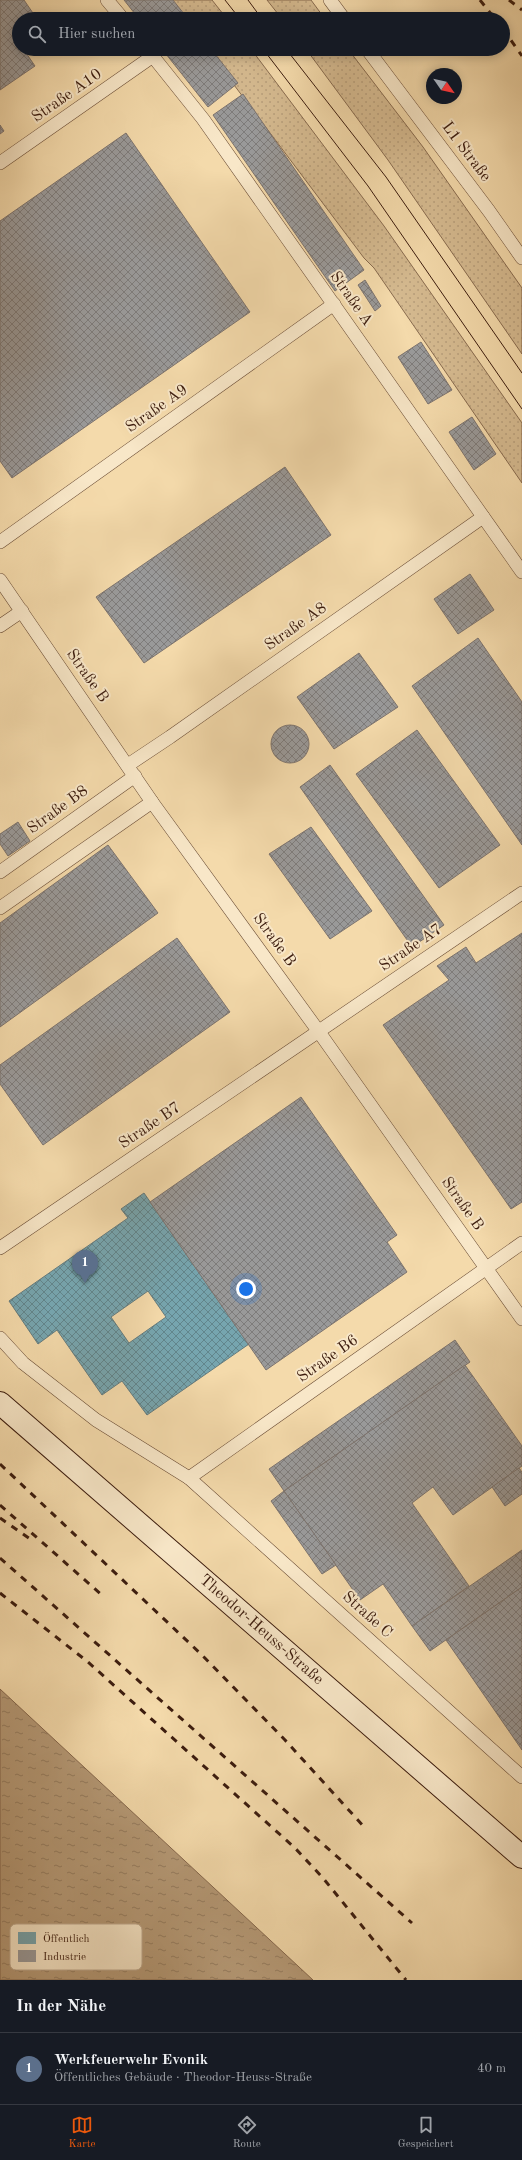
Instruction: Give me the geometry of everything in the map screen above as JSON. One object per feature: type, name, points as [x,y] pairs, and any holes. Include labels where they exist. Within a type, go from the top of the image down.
[{"type":"main road","name":"Theodor-Heuss-Straße","points":[[0,1403],[522,1857]]},
{"type":"lane","points":[[108,0],[117,12]]},
{"type":"lane","points":[[330,0],[339,12]]},
{"type":"lane","name":"Straße A10","points":[[0,163],[146,56]]},
{"type":"lane","name":"Straße A","points":[[152,56],[203,119],[522,572]]},
{"type":"lane","name":"L1 Straße","points":[[372,56],[489,211],[522,258]]},
{"type":"lane","name":"Straße A9","points":[[0,542],[334,304]]},
{"type":"lane","name":"Straße A8","points":[[131,770],[170,737],[483,517]]},
{"type":"lane","name":"Straße B","points":[[0,580],[152,802],[319,1032],[522,1319]]},
{"type":"lane","points":[[0,626],[22,611]]},
{"type":"lane","name":"Straße B8","points":[[0,872],[131,770]]},
{"type":"lane","points":[[0,908],[152,802]]},
{"type":"lane","name":"Straße A7","points":[[319,1032],[522,893]]},
{"type":"lane","name":"Straße B7","points":[[1,1244],[319,1032]]},
{"type":"lane","name":"Straße B6","points":[[189,1478],[522,1243]]},
{"type":"lane","name":"Straße C","points":[[0,1338],[23,1363],[96,1420],[189,1478],[522,1777]]},
{"type":"shaded area","points":[[171,0],[212,0],[221,12],[180,12]]},
{"type":"shaded area","points":[[267,0],[311,0],[320,12],[276,12]]},
{"type":"shaded area","points":[[212,56],[256,56],[384,226],[522,423],[522,483],[374,268],[364,258]]},
{"type":"shaded area","points":[[311,56],[353,56],[423,147],[522,288],[522,354],[388,160]]},
{"type":"water","points":[[0,1689],[313,1980],[0,1980]]},
{"type":"building: Öffentlich","points":[[144,1193],[249,1344],[147,1415],[122,1381],[102,1395],[57,1330],[38,1344],[9,1301],[128,1218],[121,1209]],"holes":[[[148,1291],[166,1317],[129,1343],[111,1317]]]},
{"type":"building: Industrie","points":[[0,0],[24,0],[32,12],[12,12],[12,56],[28,56],[35,66],[0,90]]},
{"type":"building: Industrie","points":[[124,0],[173,0],[182,12],[133,12]]},
{"type":"building: Industrie","points":[[168,56],[217,56],[238,83],[208,107]]},
{"type":"building: Industrie","points":[[243,94],[364,270],[335,291],[213,115]]},
{"type":"building: Industrie","points":[[0,125],[4,131],[0,134]]},
{"type":"building: Industrie","points":[[126,133],[250,312],[12,478],[0,461],[0,221]]},
{"type":"building: Industrie","points":[[365,280],[381,306],[375,311],[358,285]]},
{"type":"building: Industrie","points":[[421,342],[452,390],[428,404],[398,357]]},
{"type":"building: Industrie","points":[[472,417],[496,454],[474,470],[449,432]]},
{"type":"building: Industrie","points":[[285,467],[331,535],[144,663],[96,597]]},
{"type":"building: Industrie","points":[[470,574],[494,610],[458,634],[434,599]]},
{"type":"building: Industrie","points":[[478,638],[522,702],[522,845],[412,686]]},
{"type":"building: Industrie","points":[[359,653],[398,707],[334,749],[297,697]]},
{"type":"building: Industrie","points":[[286,725],[294,725],[304,730],[308,737],[308,751],[304,758],[294,763],[286,763],[276,758],[274,755],[271,748],[271,740],[276,730],[279,728]]},
{"type":"building: Industrie","points":[[417,730],[500,845],[439,888],[356,774]]},
{"type":"building: Industrie","points":[[330,765],[444,925],[412,947],[300,787]]},
{"type":"building: Industrie","points":[[18,822],[30,841],[8,856],[0,844],[0,834]]},
{"type":"building: Industrie","points":[[311,827],[372,911],[330,939],[269,854]]},
{"type":"building: Industrie","points":[[108,845],[158,913],[0,1027],[0,923]]},
{"type":"building: Industrie","points":[[522,933],[522,1202],[511,1209],[383,1025],[449,980],[437,966],[466,947],[476,963]]},
{"type":"building: Industrie","points":[[177,938],[230,1012],[43,1145],[0,1084],[0,1065]]},
{"type":"building: Industrie","points":[[301,1097],[397,1235],[387,1242],[407,1272],[266,1370],[150,1202]]},
{"type":"building: Industrie","points":[[455,1340],[470,1362],[284,1491],[269,1469]]},
{"type":"building: Industrie","points":[[465,1365],[522,1446],[522,1466],[453,1515],[433,1487],[412,1503],[469,1586],[412,1626],[383,1584],[360,1600],[284,1491]]},
{"type":"building: Industrie","points":[[519,1468],[522,1472],[522,1494],[505,1506],[492,1487]]},
{"type":"building: Industrie","points":[[284,1491],[336,1565],[322,1574],[271,1501]]},
{"type":"building: Industrie","points":[[522,1550],[522,1587],[430,1651],[412,1626]]},
{"type":"building: Industrie","points":[[522,1587],[522,1750],[446,1640]]},
{"type":"tram line","points":[[225,0],[234,12]]},
{"type":"tram line","points":[[248,0],[257,12]]},
{"type":"tram line","points":[[268,56],[368,186],[522,409]]},
{"type":"tram line","points":[[291,56],[386,177],[522,373]]},
{"type":"railway","points":[[480,0],[489,12]]},
{"type":"railway","points":[[509,0],[522,10]]},
{"type":"railway","points":[[510,39],[522,56]]},
{"type":"railway","points":[[0,1464],[202,1655],[285,1740],[366,1829]]},
{"type":"railway","points":[[0,1505],[103,1596]]},
{"type":"railway","points":[[0,1518],[33,1541]]},
{"type":"railway","points":[[0,1558],[412,1923]]},
{"type":"railway","points":[[0,1593],[88,1662],[295,1848],[323,1878],[406,1980]]},
{"type":"place","name":"Werkfeuerwehr Evonik","points":[[85,1283]]}]
